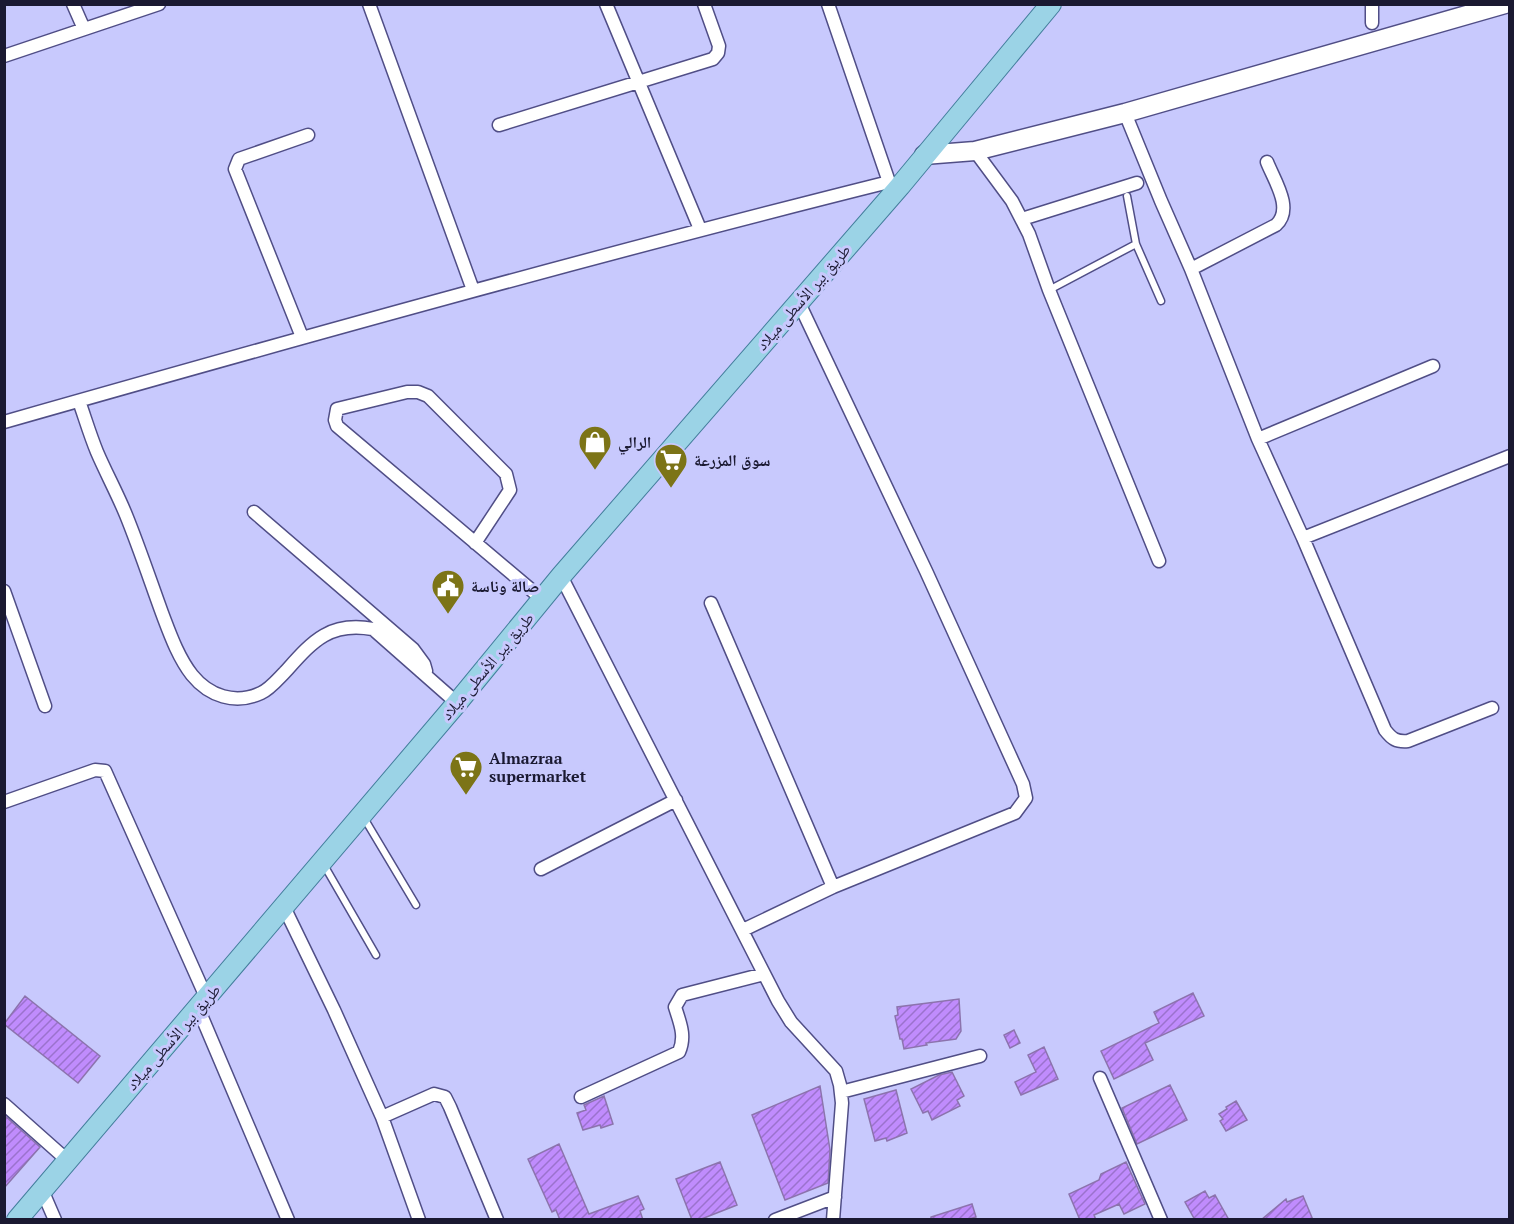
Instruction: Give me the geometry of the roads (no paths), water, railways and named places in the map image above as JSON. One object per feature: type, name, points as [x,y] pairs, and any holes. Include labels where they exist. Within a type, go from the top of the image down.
[{"type":"main road","points":[[924,155],[975,151],[1125,113],[1506,4]]},
{"type":"main road","name":"طريق بير الأسطى ميلاد","points":[[17,1220],[457,703],[561,576],[798,303],[894,184],[924,155],[1046,7]]},
{"type":"street","points":[[73,4],[84,29]]},
{"type":"street","points":[[4,57],[159,4]]},
{"type":"street","points":[[369,4],[473,290]]},
{"type":"street","points":[[606,4],[700,229]]},
{"type":"street","points":[[499,125],[713,59],[718,53],[717,38],[704,4]]},
{"type":"street","points":[[4,422],[473,290],[700,229],[894,184],[828,4]]},
{"type":"street","points":[[1372,4],[1372,23]]},
{"type":"street","points":[[1125,113],[1191,269],[1258,439],[1385,730],[1392,739],[1400,742],[1408,741],[1492,708]]},
{"type":"street","points":[[302,338],[235,169],[239,159],[308,135]]},
{"type":"street","points":[[975,151],[1012,201],[1022,219],[1159,561]]},
{"type":"street","points":[[1191,269],[1282,220],[1285,212],[1283,203],[1267,162]]},
{"type":"street","points":[[1022,219],[1137,183]]},
{"type":"street","points":[[742,930],[833,887],[1016,813],[1026,798],[1023,784],[926,571],[798,303]]},
{"type":"street","points":[[1258,439],[1433,366]]},
{"type":"street","points":[[476,543],[510,490],[506,474],[428,396],[418,392],[408,392],[338,409],[335,420],[337,426],[542,599]]},
{"type":"street","points":[[79,401],[97,453],[126,515],[174,645],[191,674],[203,686],[216,695],[228,698],[244,698],[262,693],[311,644],[338,629],[356,626],[373,629],[457,703]]},
{"type":"street","points":[[1303,538],[1509,456]]},
{"type":"street","points":[[254,512],[413,649],[424,664],[427,675]]},
{"type":"street","points":[[561,576],[790,1022],[836,1071],[842,1103],[833,1220]]},
{"type":"street","points":[[4,591],[45,706]]},
{"type":"street","points":[[711,603],[833,887]]},
{"type":"street","points":[[4,802],[95,770],[105,771],[202,1003],[288,1220]]},
{"type":"street","points":[[541,869],[676,800]]},
{"type":"street","points":[[284,907],[382,1116],[419,1220]]},
{"type":"street","points":[[581,1097],[680,1052],[683,1043],[682,1032],[675,1007],[682,994],[764,974]]},
{"type":"street","points":[[840,1092],[980,1056]]},
{"type":"street","points":[[1100,1078],[1161,1220]]},
{"type":"street","points":[[382,1116],[434,1094],[445,1098],[497,1220]]},
{"type":"street","points":[[4,1104],[67,1160]]},
{"type":"street","points":[[42,1190],[55,1220]]},
{"type":"street","points":[[775,1220],[835,1197]]},
{"type":"lane","points":[[1127,196],[1136,244],[1161,301]]},
{"type":"lane","points":[[1049,290],[1136,244]]},
{"type":"lane","points":[[362,815],[416,905]]},
{"type":"lane","points":[[322,862],[376,956]]},
{"type":"place","name":"الرالي","points":[[595,471]]},
{"type":"place","name":"سوق المزرعة","points":[[671,489]]},
{"type":"place","name":"صالة وناسة","points":[[448,615]]},
{"type":"place","name":"Almazraa supermarket","points":[[466,796]]}]
